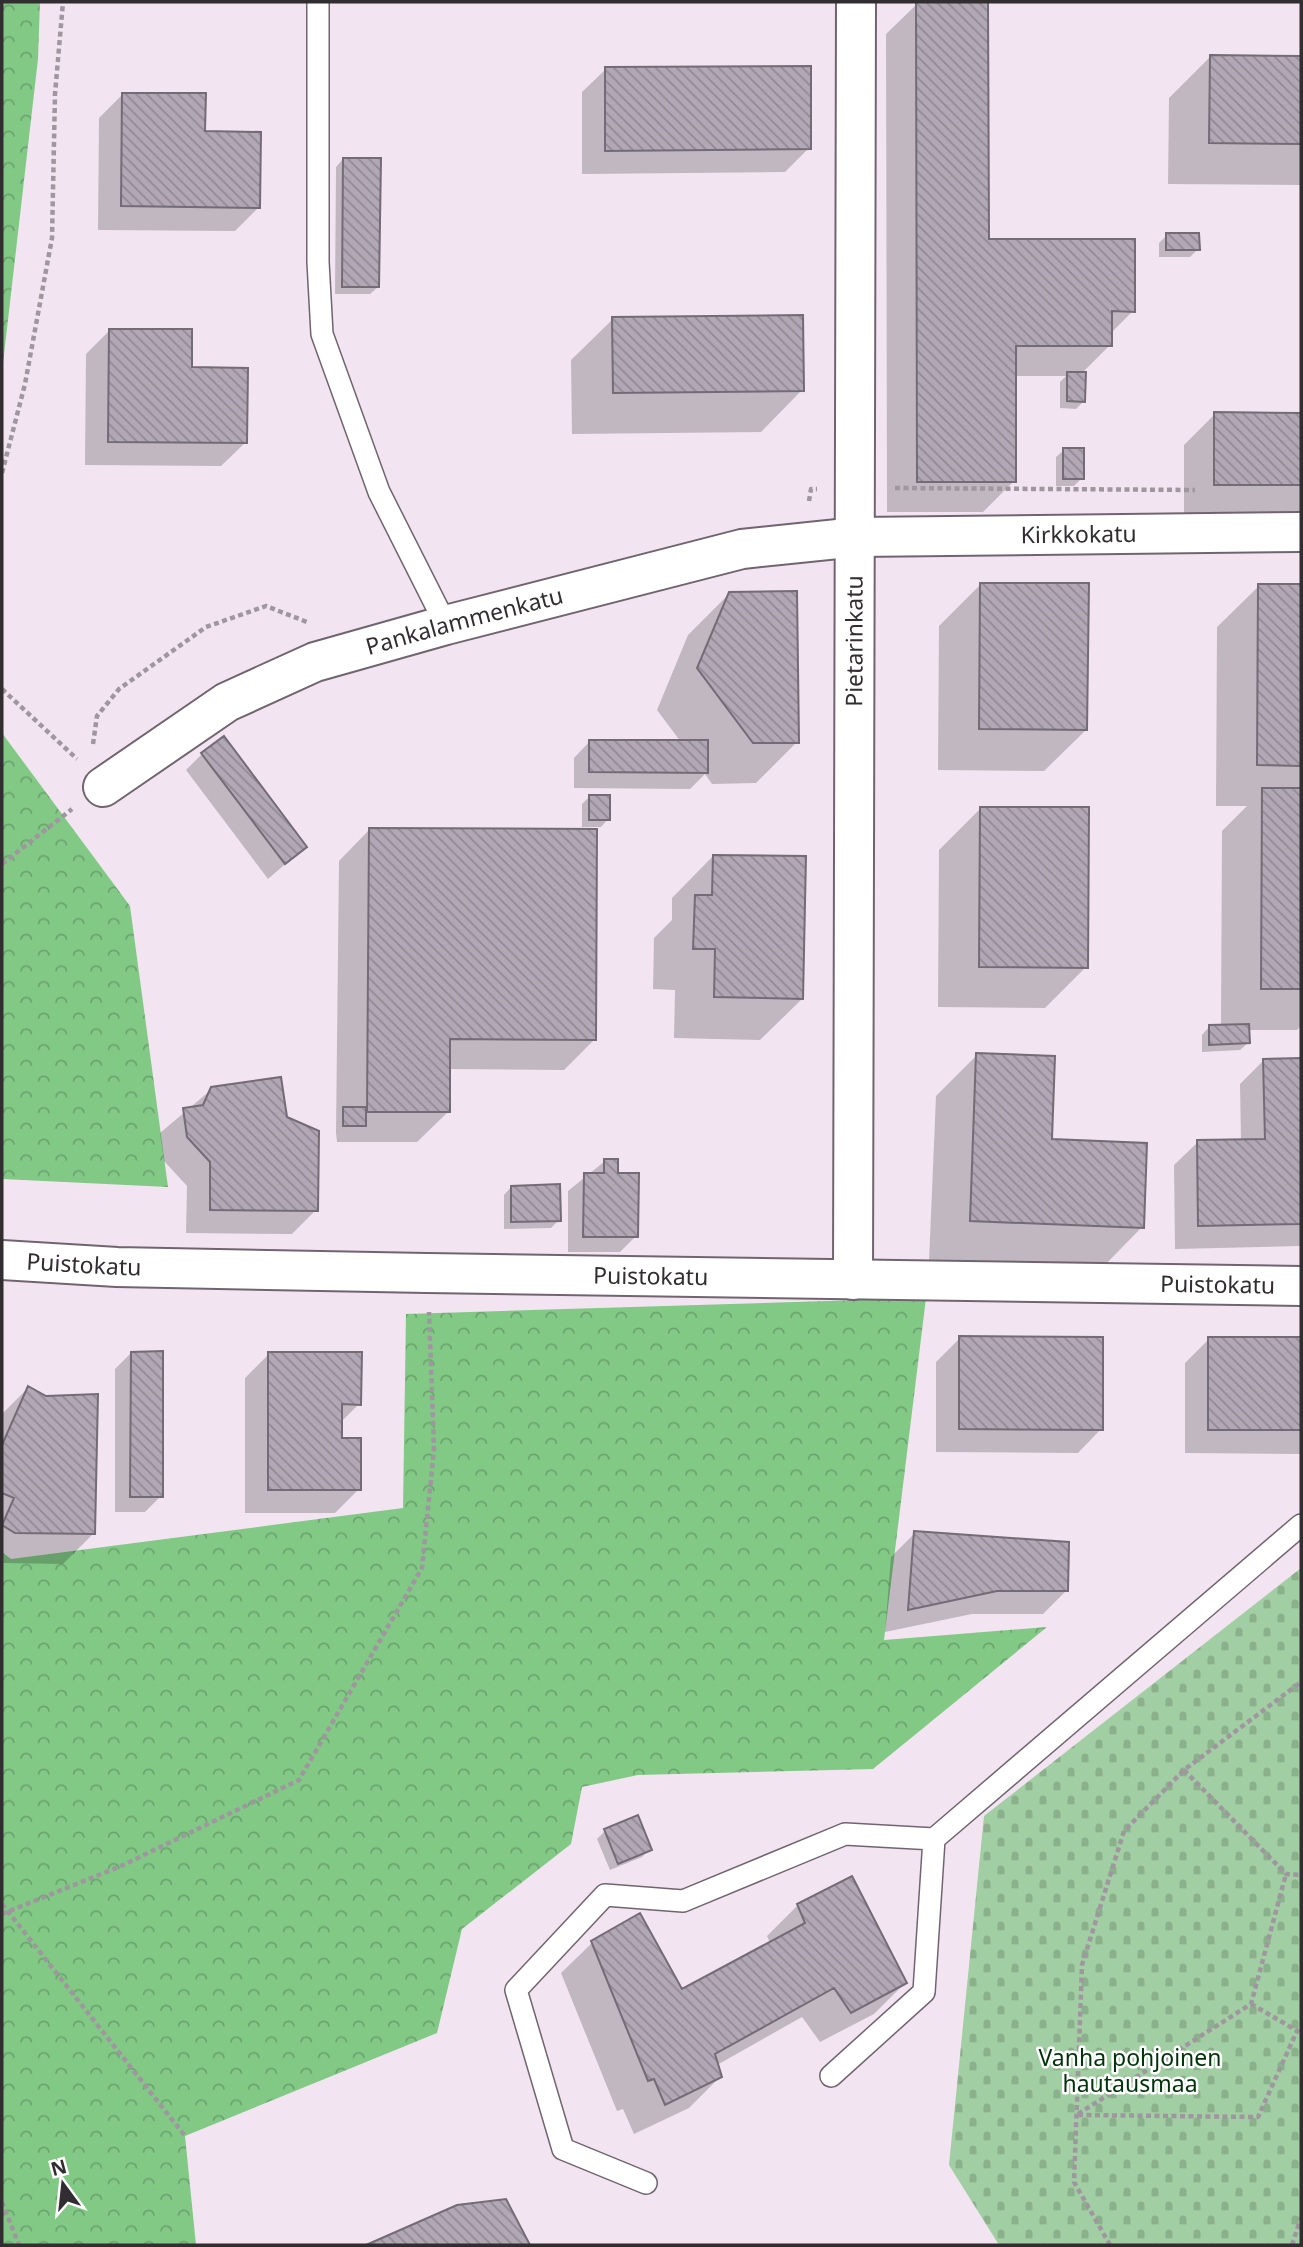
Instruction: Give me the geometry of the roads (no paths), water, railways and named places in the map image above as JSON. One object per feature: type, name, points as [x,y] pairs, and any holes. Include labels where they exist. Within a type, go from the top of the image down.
[{"type":"street","name":"Pietarinkatu","points":[[853,1280],[857,537],[856,2]]},
{"type":"street","name":"Kirkkokatu","points":[[857,537],[1301,532]]},
{"type":"street","name":"Pankalammenkatu","points":[[90,773],[227,702],[315,662],[446,625],[742,549],[857,537]]},
{"type":"street","name":"Puistokatu","points":[[2,1261],[427,1273],[1301,1286]]},
{"type":"lane","points":[[318,2],[318,262],[321,334],[379,492],[446,625]]},
{"type":"lane","points":[[646,2183],[563,2149],[516,1990],[605,1895],[683,1901],[845,1834],[934,1839],[1301,1525]]},
{"type":"lane","points":[[831,2076],[924,1992],[934,1839]]},
{"type":"park label","name":"Vanha pohjoinen hautausmaa","points":[[1130,2071]]}]
